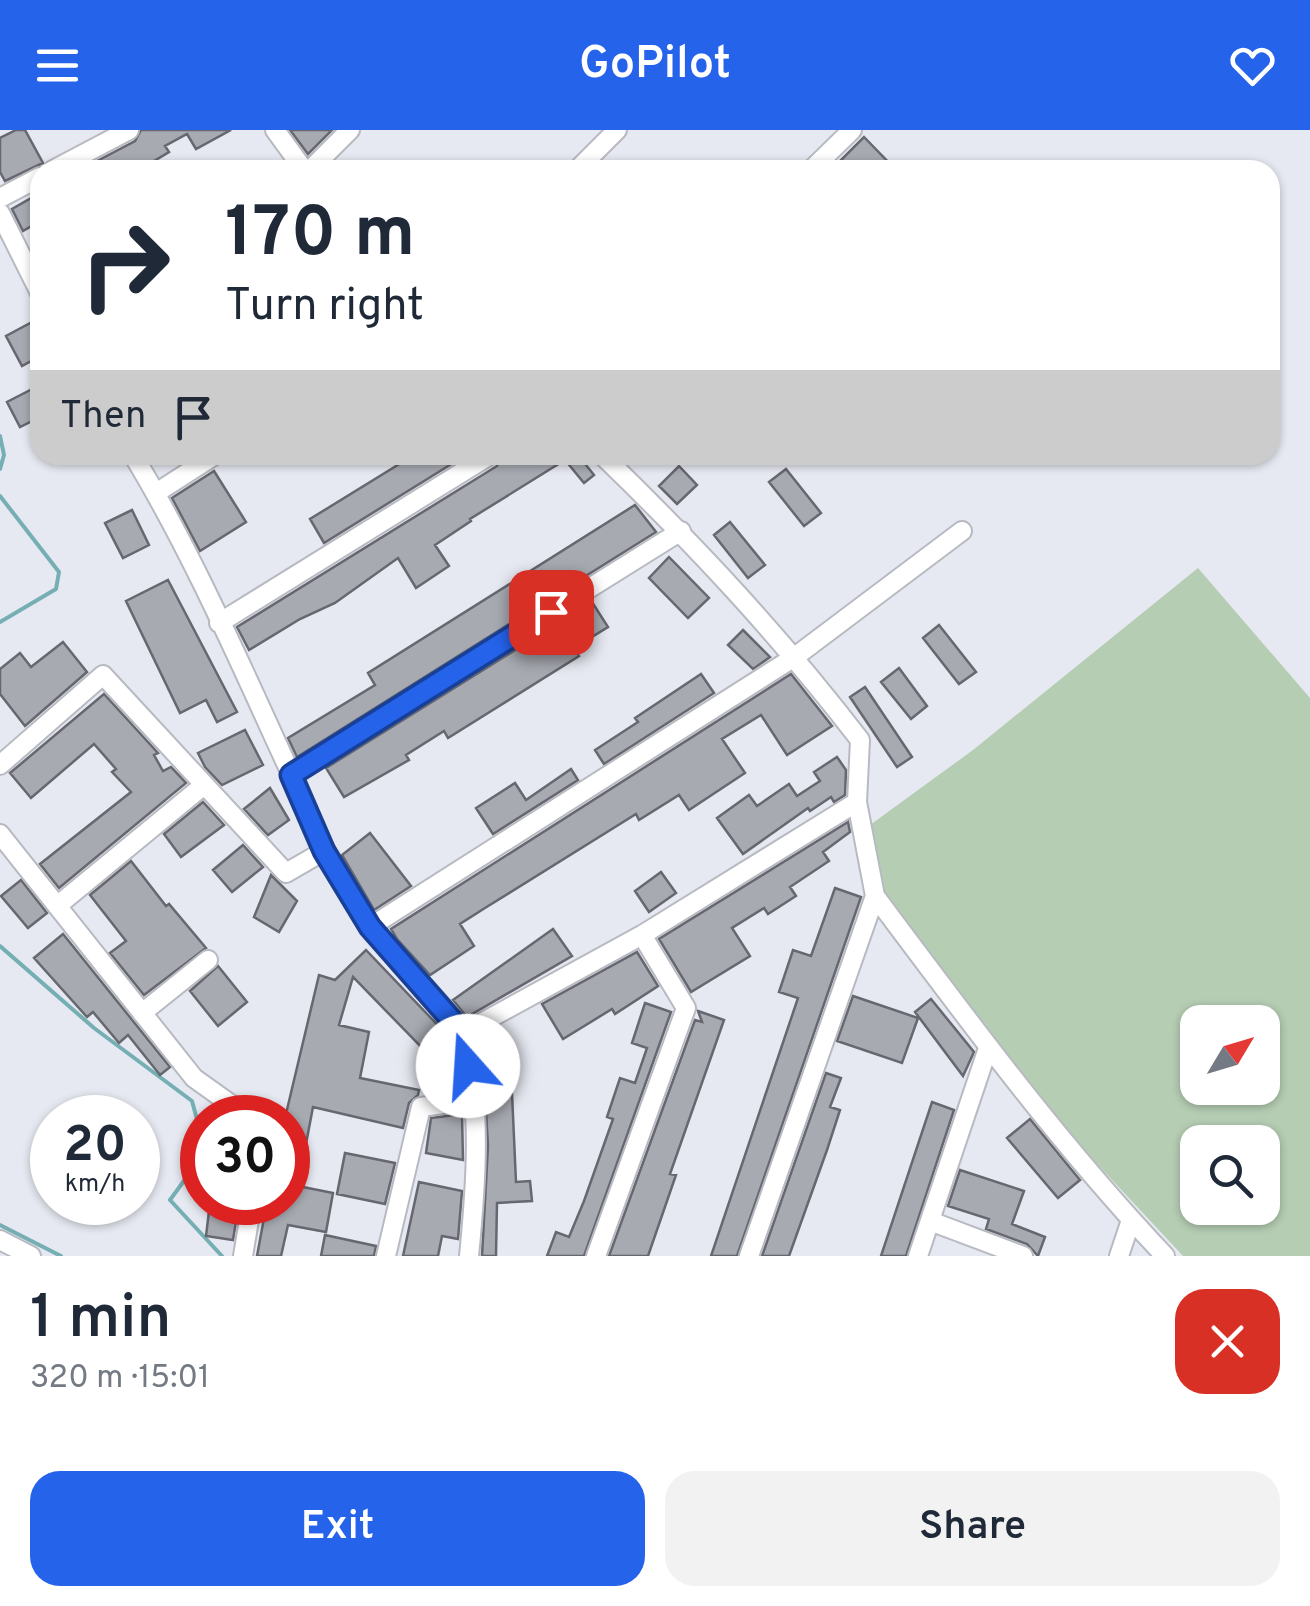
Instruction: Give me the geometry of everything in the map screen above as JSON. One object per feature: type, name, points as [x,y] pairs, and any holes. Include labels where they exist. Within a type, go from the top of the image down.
[{"type":"street","points":[[72,160],[128,130]]},
{"type":"street","points":[[275,130],[299,160]]},
{"type":"street","points":[[318,160],[350,130]]},
{"type":"street","points":[[587,160],[617,130]]},
{"type":"street","points":[[820,160],[852,130]]},
{"type":"street","points":[[0,198],[30,182]]},
{"type":"street","points":[[0,212],[30,272]]},
{"type":"street","points":[[139,465],[219,623],[324,851],[370,927],[463,1033],[477,1176],[469,1256]]},
{"type":"street","points":[[156,494],[200,465]]},
{"type":"street","points":[[219,623],[474,465]]},
{"type":"street","points":[[612,465],[681,531],[796,656],[860,740],[858,802],[874,896],[988,1048],[1164,1256]]},
{"type":"street","points":[[291,775],[681,531]]},
{"type":"street","points":[[370,927],[796,656],[962,531]]},
{"type":"street","points":[[0,764],[104,675],[286,874],[324,851]]},
{"type":"street","points":[[57,906],[204,785]]},
{"type":"street","points":[[463,1033],[642,935],[858,802]]},
{"type":"street","points":[[0,834],[194,1078],[218,1095]]},
{"type":"street","points":[[749,1256],[874,896]]},
{"type":"street","points":[[596,1256],[686,1008],[642,935]]},
{"type":"street","points":[[142,1013],[208,960]]},
{"type":"street","points":[[918,1256],[988,1048]]},
{"type":"street","points":[[386,1256],[421,1107],[472,1100]]},
{"type":"street","points":[[930,1220],[1022,1256]]},
{"type":"street","points":[[1119,1256],[1131,1220]]},
{"type":"street","points":[[243,1256],[248,1225]]},
{"type":"street","points":[[0,1240],[32,1256]]},
{"type":"green space","points":[[1198,568],[1310,698],[1310,1256],[1183,1256],[1057,1121],[888,901],[875,861],[870,825],[973,750]]},
{"type":"building","points":[[25,130],[41,160],[30,160],[30,169],[5,181],[0,172],[0,138]]},
{"type":"building","points":[[141,130],[231,130],[196,149],[187,134],[165,146],[169,152],[156,160],[99,160],[135,141]]},
{"type":"building","points":[[290,130],[332,130],[308,154]]},
{"type":"building","points":[[864,137],[886,160],[841,160]]},
{"type":"building","points":[[30,199],[30,227],[23,231],[12,209]]},
{"type":"building","points":[[30,323],[30,362],[22,366],[6,336]]},
{"type":"building","points":[[30,390],[30,422],[20,427],[7,402]]},
{"type":"building","points":[[398,465],[450,465],[324,543],[310,519]]},
{"type":"building","points":[[557,465],[435,545],[449,566],[416,588],[398,558],[335,603],[249,650],[237,627],[497,466]]},
{"type":"building","points":[[569,465],[586,465],[594,475],[584,483]]},
{"type":"building","points":[[679,466],[697,485],[677,504],[659,486]]},
{"type":"building","points":[[786,469],[821,513],[804,526],[769,482]]},
{"type":"building","points":[[214,471],[246,522],[200,551],[172,498]]},
{"type":"building","points":[[635,505],[656,532],[297,757],[288,738],[375,685],[368,673]]},
{"type":"building","points":[[132,510],[149,545],[123,558],[105,523]]},
{"type":"building","points":[[730,522],[765,565],[748,578],[714,535]]},
{"type":"building","points":[[669,557],[709,598],[688,618],[649,578]]},
{"type":"building","points":[[168,580],[237,712],[217,722],[206,700],[180,713],[126,601]]},
{"type":"building","points":[[592,602],[608,627],[574,648],[579,656],[448,738],[444,731],[406,755],[409,760],[344,797],[326,768]]},
{"type":"building","points":[[939,625],[976,672],[959,684],[923,638]]},
{"type":"building","points":[[743,630],[770,657],[753,669],[728,645]]},
{"type":"building","points":[[63,642],[87,672],[25,726],[0,694],[0,669],[20,653],[31,667]]},
{"type":"building","points":[[899,668],[927,706],[911,719],[881,682]]},
{"type":"building","points":[[701,674],[714,693],[604,764],[595,750]]},
{"type":"building","points":[[791,674],[832,726],[787,755],[761,715],[722,739],[745,773],[689,810],[679,795],[639,820],[636,814],[460,924],[474,946],[430,975],[397,939],[391,929]]},
{"type":"building","points":[[865,687],[912,757],[897,767],[850,697]]},
{"type":"building","points":[[104,694],[158,753],[154,755],[163,771],[171,767],[186,783],[59,888],[40,864],[131,792],[94,744],[31,798],[10,773]]},
{"type":"building","points":[[245,730],[263,765],[222,785],[198,753]]},
{"type":"building","points":[[837,757],[846,770],[845,795],[834,802],[831,797],[810,811],[808,808],[743,854],[717,818],[749,795],[757,806],[789,784],[797,796],[820,781],[814,772]]},
{"type":"building","points":[[571,769],[578,780],[493,834],[476,808],[515,783],[526,800]]},
{"type":"building","points":[[270,788],[289,820],[268,835],[244,809]]},
{"type":"building","points":[[203,802],[224,825],[181,857],[164,834]]},
{"type":"building","points":[[848,822],[850,832],[823,852],[829,861],[790,887],[796,896],[768,914],[764,908],[732,928],[750,956],[691,992],[659,939]]},
{"type":"building","points":[[370,833],[411,886],[374,910],[342,855]]},
{"type":"building","points":[[243,845],[263,867],[232,892],[213,870]]},
{"type":"building","points":[[131,861],[206,948],[144,995],[110,953],[126,941],[90,895]]},
{"type":"building","points":[[661,872],[676,893],[649,912],[635,891]]},
{"type":"building","points":[[271,875],[297,901],[279,932],[254,917]]},
{"type":"building","points":[[21,880],[47,913],[28,928],[1,896]]},
{"type":"building","points":[[835,888],[861,897],[737,1256],[711,1256],[798,998],[779,992],[793,950],[811,956]]},
{"type":"building","points":[[553,929],[572,956],[467,1017],[453,1000]]},
{"type":"building","points":[[63,934],[170,1067],[160,1075],[128,1035],[119,1043],[93,1012],[87,1017],[34,958]]},
{"type":"building","points":[[366,950],[451,1039],[461,1089],[440,1092],[427,1053],[353,977],[339,1025],[369,1032],[360,1078],[419,1090],[418,1095],[409,1103],[403,1128],[313,1107],[310,1123],[310,1095],[290,1095],[319,975],[335,980]]},
{"type":"building","points":[[637,952],[658,986],[615,1014],[612,1009],[563,1039],[542,1004]]},
{"type":"building","points":[[218,966],[247,1002],[218,1026],[190,991]]},
{"type":"building","points":[[853,996],[918,1018],[902,1063],[837,1041]]},
{"type":"building","points":[[931,999],[974,1052],[963,1076],[915,1012]]},
{"type":"building","points":[[645,1003],[671,1012],[584,1256],[547,1256],[556,1232],[569,1237],[584,1201],[613,1119],[607,1117],[620,1078],[635,1083],[647,1048],[632,1043]]},
{"type":"building","points":[[698,1011],[724,1020],[670,1174],[676,1175],[648,1256],[609,1256],[695,1020],[702,1022]]},
{"type":"building","points":[[495,1030],[501,1094],[512,1093],[516,1182],[530,1181],[532,1201],[497,1203],[496,1256],[482,1256],[488,1146],[484,1076],[490,1083],[499,1076],[477,1039]]},
{"type":"building","points":[[826,1073],[841,1078],[830,1107],[840,1110],[827,1150],[789,1256],[762,1256]]},
{"type":"building","points":[[932,1102],[954,1110],[906,1256],[881,1256]]},
{"type":"building","points":[[462,1114],[463,1160],[426,1153],[431,1118]]},
{"type":"building","points":[[1030,1119],[1080,1180],[1058,1198],[1007,1138]]},
{"type":"building","points":[[345,1153],[395,1163],[385,1204],[337,1194]]},
{"type":"building","points":[[960,1170],[1024,1191],[1012,1224],[1045,1237],[1038,1256],[1027,1244],[986,1229],[989,1219],[948,1206]]},
{"type":"building","points":[[419,1182],[462,1191],[458,1239],[442,1236],[438,1256],[403,1256]]},
{"type":"building","points":[[310,1188],[333,1193],[326,1232],[288,1225],[310,1225]]},
{"type":"building","points":[[207,1225],[235,1225],[233,1240],[206,1236]]},
{"type":"building","points":[[263,1225],[288,1225],[281,1256],[257,1256]]},
{"type":"building","points":[[325,1235],[376,1246],[374,1256],[321,1256]]},
{"type":"waterway","points":[[0,436],[4,455],[0,469]]},
{"type":"waterway","points":[[0,496],[59,572],[56,589],[0,622]]},
{"type":"waterway","points":[[0,946],[94,1028],[184,1095]]},
{"type":"waterway","points":[[180,1186],[170,1200],[180,1211]]},
{"type":"waterway","points":[[0,1225],[61,1256]]},
{"type":"waterway","points":[[193,1225],[222,1256]]},
{"type":"route","points":[[468,1066],[463,1033],[370,927],[324,851],[291,775],[551,612]]}]
